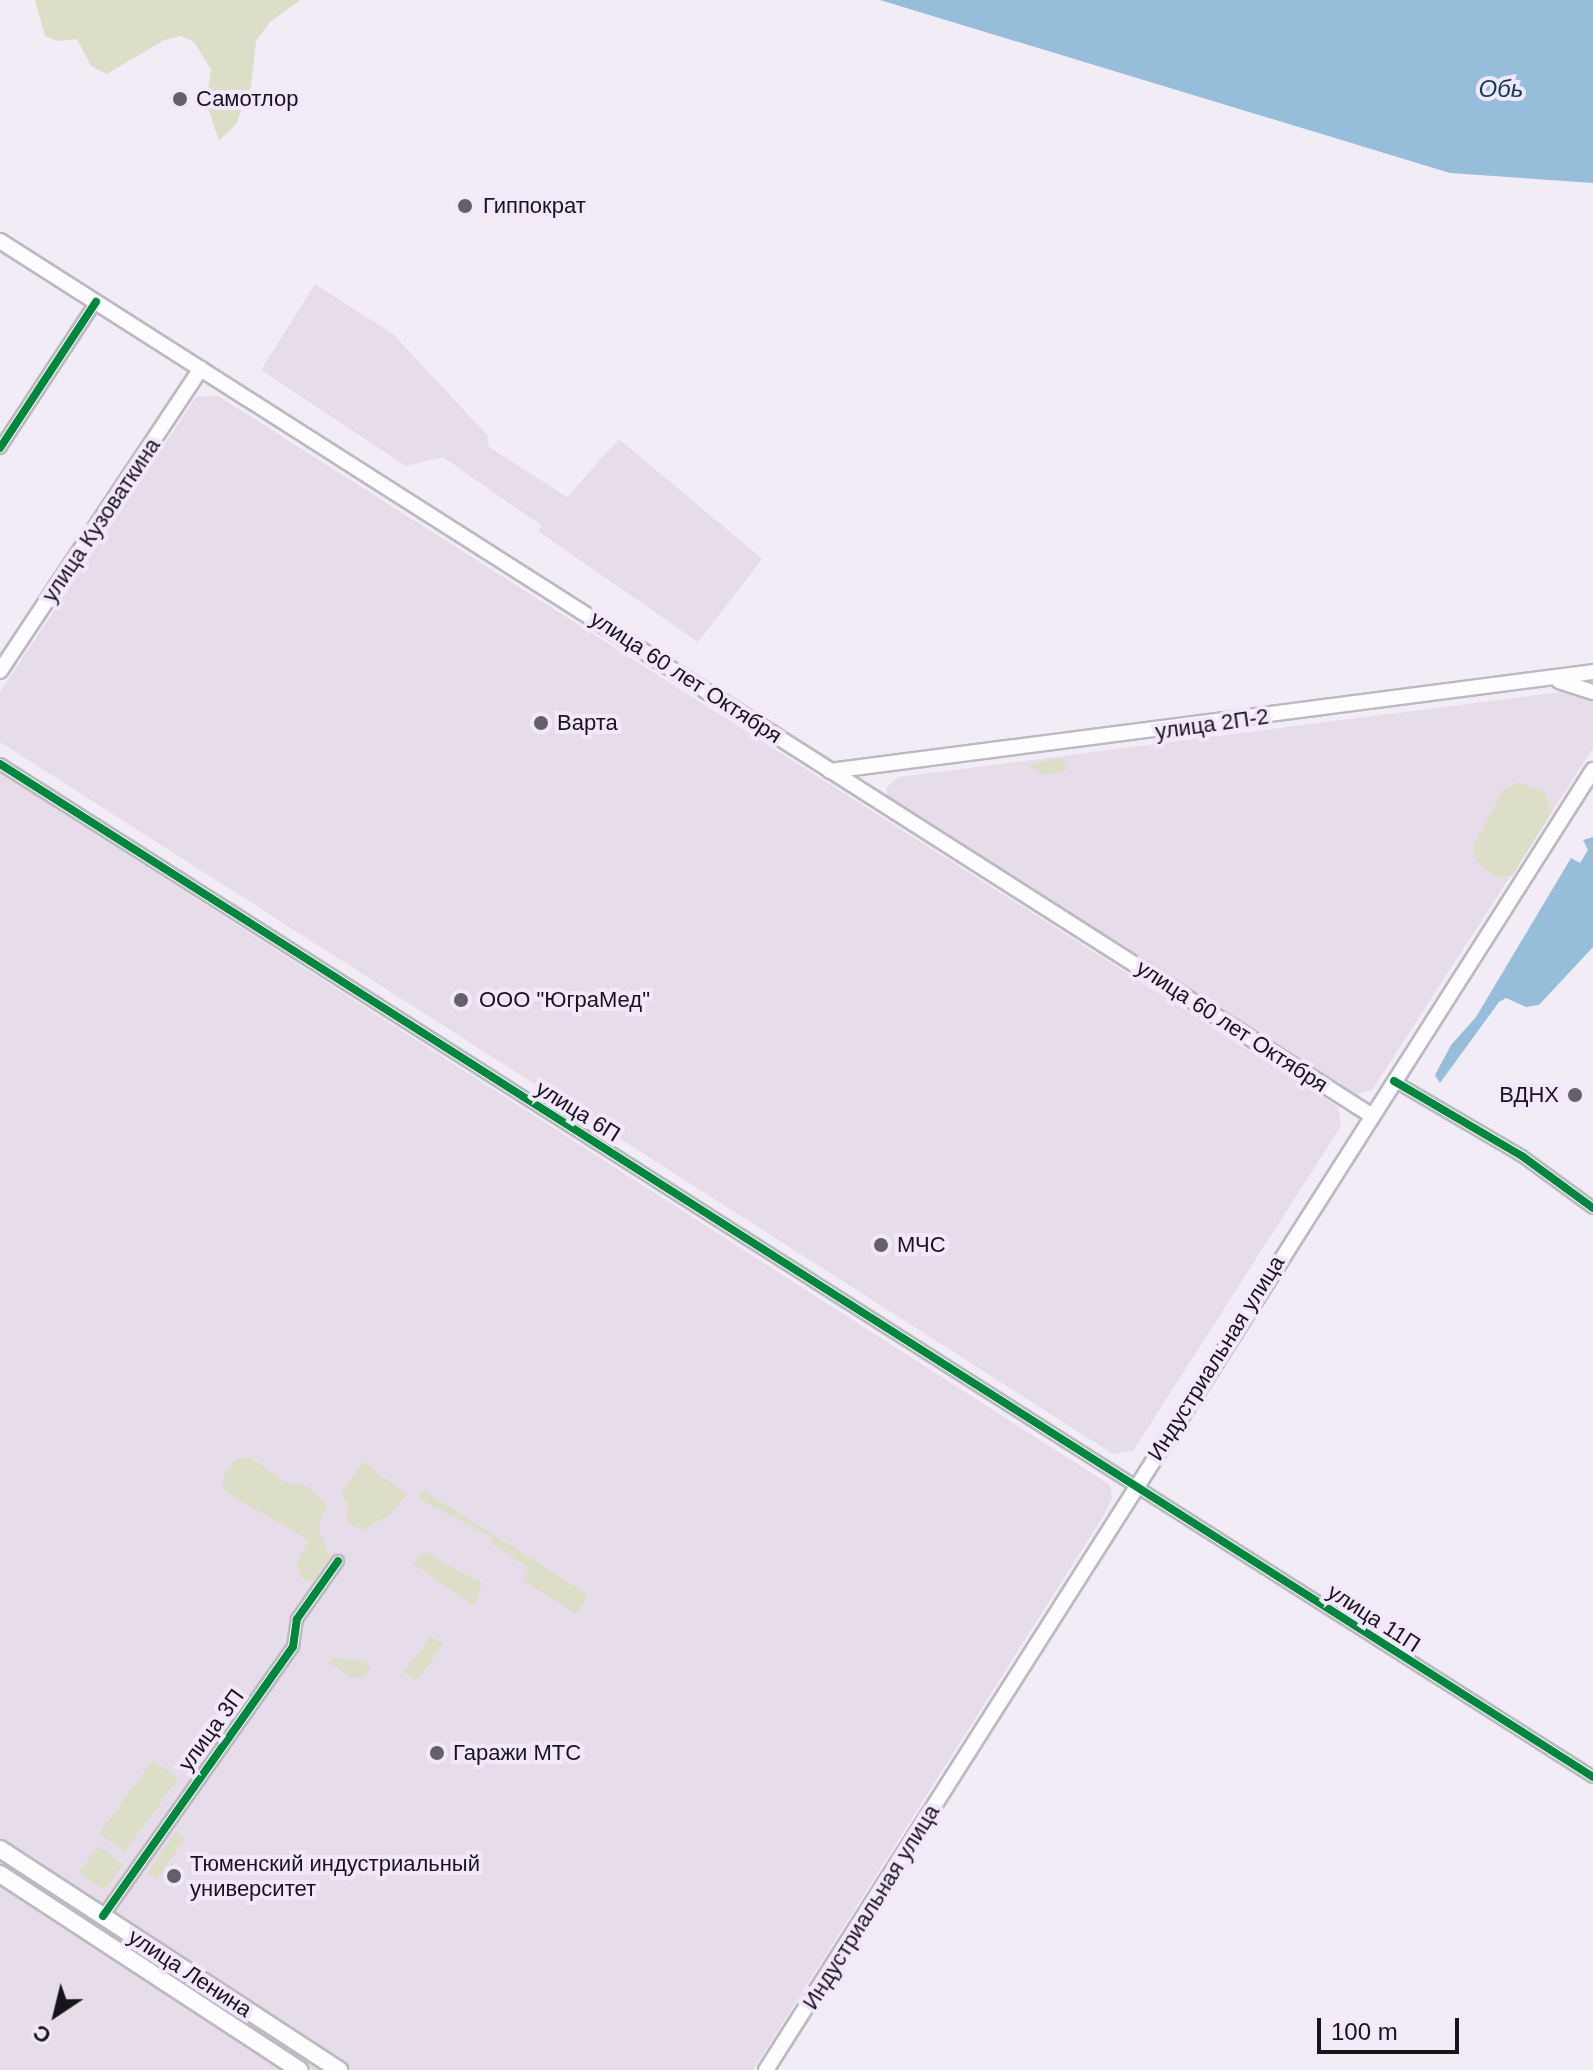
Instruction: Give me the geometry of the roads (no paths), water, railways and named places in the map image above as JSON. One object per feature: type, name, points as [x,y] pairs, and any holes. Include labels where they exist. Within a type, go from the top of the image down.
[{"type":"main road","name":"улица 60 лет Октября","points":[[0,241],[1371,1115]]},
{"type":"main road","name":"улица Кузоваткина","points":[[0,671],[201,369]]},
{"type":"main road","name":"улица 2П-2","points":[[830,771],[1593,672]]},
{"type":"main road","points":[[1539,679],[1593,692]]},
{"type":"main road","name":"Индустриальная улица","points":[[766,2070],[1593,769]]},
{"type":"main road","name":"улица Ленина","points":[[0,1849],[339,2070]]},
{"type":"main road","name":"улица Ленина","points":[[0,1874],[299,2070]]},
{"type":"main road","points":[[239,2030],[250,2012]]},
{"type":"main road","name":"Индустриальная улица","points":[[777,2070],[792,2031]]},
{"type":"street","points":[[0,448],[96,302]]},
{"type":"street","name":"улица 6П","points":[[0,764],[1136,1488]]},
{"type":"street","points":[[1394,1081],[1522,1156],[1593,1208]]},
{"type":"street","name":"улица 11П","points":[[1136,1488],[1593,1777]]},
{"type":"street","name":"улица 3П","points":[[103,1916],[293,1647],[297,1619],[338,1561]]},
{"type":"water","name":"Обь","points":[[880,0],[1593,0],[1593,183],[1450,173]]},
{"type":"water","points":[[1593,837],[1593,947],[1539,1005],[1526,1007],[1506,998],[1499,1002],[1440,1083],[1435,1075],[1451,1045],[1476,1017],[1571,858],[1580,863],[1588,850],[1583,840]]},
{"type":"place","name":"Самотлор","points":[[180,99]]},
{"type":"place","name":"Гиппократ","points":[[465,206]]},
{"type":"place","name":"Варта","points":[[541,723]]},
{"type":"place","name":"ООО \"ЮграМед\"","points":[[461,1000]]},
{"type":"place","name":"ВДНХ","points":[[1575,1095]]},
{"type":"place","name":"МЧС","points":[[881,1245]]},
{"type":"place","name":"Гаражи МТС","points":[[437,1753]]},
{"type":"place","name":"Тюменский индустриальный университет","points":[[174,1876]]}]
